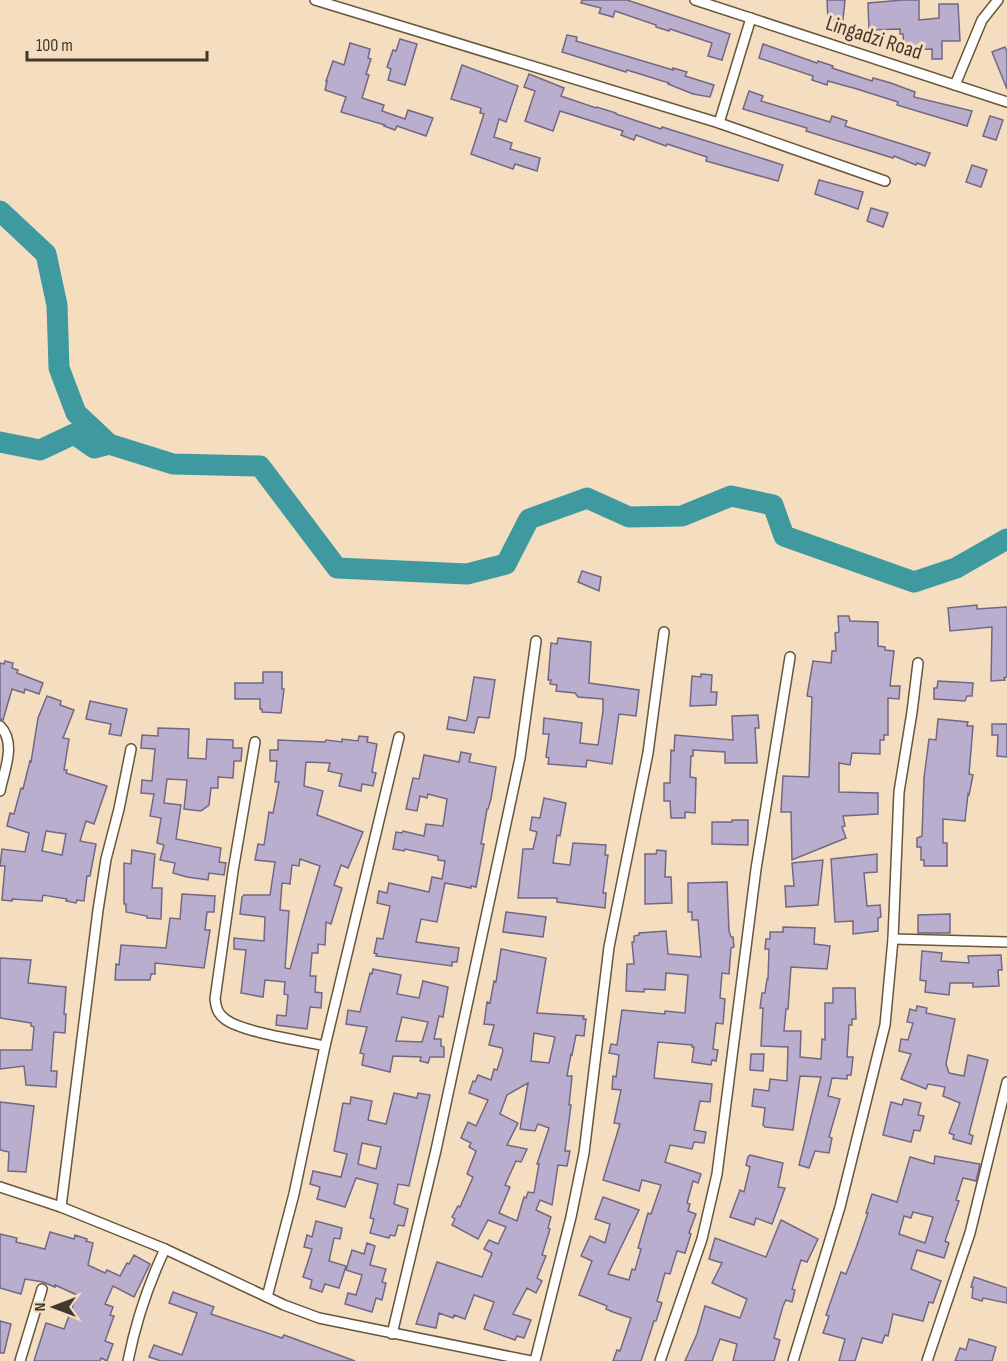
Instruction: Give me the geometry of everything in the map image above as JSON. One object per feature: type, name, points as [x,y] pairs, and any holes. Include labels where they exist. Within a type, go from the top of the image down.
[{"type":"street","points":[[315,0],[719,123],[885,181]]},
{"type":"street","name":"Lingadzi Road","points":[[695,0],[1007,102]]},
{"type":"street","points":[[955,85],[982,20],[998,0]]},
{"type":"street","points":[[719,123],[751,18]]},
{"type":"street","points":[[0,1187],[165,1248],[267,1297],[319,1318],[533,1361],[571,1217],[584,1153],[609,947],[648,753],[664,632]]},
{"type":"street","points":[[392,1334],[438,1139],[520,758],[536,640]]},
{"type":"street","points":[[660,1361],[702,1239],[717,1174],[756,869],[790,657]]},
{"type":"street","points":[[793,1361],[840,1207],[885,1025],[893,939],[899,792],[918,663]]},
{"type":"street","points":[[0,726],[6,733],[9,747],[0,791]]},
{"type":"street","points":[[267,1297],[294,1194],[325,1046],[399,737]]},
{"type":"street","points":[[255,742],[232,871],[215,1007],[223,1018],[238,1026],[325,1046]]},
{"type":"street","points":[[61,1208],[98,910],[106,859],[119,809],[130,749]]},
{"type":"street","points":[[893,939],[1007,942]]},
{"type":"street","points":[[927,1361],[970,1233],[1007,1082]]},
{"type":"street","points":[[128,1361],[144,1296],[165,1248]]},
{"type":"street","points":[[20,1361],[42,1289]]},
{"type":"building","points":[[582,0],[627,0],[730,34],[722,60],[708,56],[712,43],[670,29],[669,31],[656,27],[656,25],[615,11],[613,17],[599,13],[601,8],[581,3]]},
{"type":"building","points":[[827,0],[845,0],[843,20],[828,21]]},
{"type":"building","points":[[919,0],[919,20],[939,18],[939,4],[958,4],[960,41],[942,41],[942,59],[932,59],[932,49],[904,50],[903,34],[900,34],[900,29],[869,30],[868,3]]},
{"type":"building","points":[[567,35],[577,37],[576,41],[673,70],[673,68],[687,72],[685,76],[714,85],[710,97],[693,94],[669,83],[562,52]]},
{"type":"building","points":[[400,39],[417,44],[405,85],[388,80],[391,69],[387,67]]},
{"type":"building","points":[[350,43],[370,49],[368,58],[371,59],[366,74],[369,75],[362,98],[384,105],[382,111],[405,119],[408,110],[433,118],[426,136],[397,126],[395,130],[341,112],[346,97],[325,90],[326,81],[333,61],[344,65]]},
{"type":"building","points":[[763,44],[872,81],[873,78],[891,83],[915,92],[914,97],[972,111],[967,126],[897,105],[898,102],[857,89],[828,81],[827,85],[812,80],[813,76],[759,58]]},
{"type":"building","points":[[1005,47],[1007,52],[1007,89],[992,52]]},
{"type":"building","points":[[462,65],[518,86],[506,122],[499,119],[494,137],[512,143],[510,149],[540,158],[537,171],[515,164],[513,169],[471,154],[484,114],[480,113],[481,108],[451,99]]},
{"type":"building","points":[[529,74],[564,88],[561,96],[661,129],[662,127],[783,165],[778,181],[706,161],[707,157],[636,135],[634,140],[621,135],[623,131],[560,111],[553,131],[525,121],[535,91],[524,87]]},
{"type":"building","points":[[749,91],[763,96],[761,101],[830,122],[832,116],[847,121],[845,126],[930,153],[925,166],[917,163],[916,165],[894,156],[893,158],[806,131],[807,128],[743,109]]},
{"type":"building","points":[[990,116],[1003,120],[996,140],[983,136]]},
{"type":"building","points":[[972,165],[987,170],[981,187],[966,182]]},
{"type":"building","points":[[819,180],[863,192],[858,209],[815,194]]},
{"type":"building","points":[[871,208],[888,213],[883,227],[867,221]]},
{"type":"building","points":[[582,571],[601,577],[599,591],[578,582]]},
{"type":"building","points":[[977,605],[977,609],[1007,607],[1007,677],[1004,678],[1005,680],[991,681],[992,627],[950,631],[948,608]]},
{"type":"building","points":[[838,616],[849,616],[850,621],[878,622],[878,646],[894,651],[890,686],[900,686],[899,699],[888,698],[888,735],[884,735],[884,740],[880,740],[880,754],[852,753],[850,765],[839,763],[839,792],[878,793],[878,814],[843,816],[845,826],[842,827],[846,838],[792,860],[791,812],[781,812],[783,776],[809,777],[812,697],[807,696],[813,661],[831,663],[832,651],[836,651],[835,633],[839,632]]},
{"type":"building","points":[[558,638],[591,642],[589,683],[639,690],[636,716],[619,714],[612,764],[587,760],[586,767],[548,764],[549,758],[546,757],[549,734],[543,734],[544,718],[582,723],[580,743],[598,745],[603,711],[603,699],[578,697],[575,693],[556,691],[557,685],[550,684],[551,680],[548,680],[551,643],[557,644]]},
{"type":"building","points":[[5,661],[13,663],[12,668],[18,670],[17,673],[43,683],[39,694],[25,689],[24,693],[12,689],[3,720],[0,719],[0,663],[4,664]]},
{"type":"building","points":[[263,672],[282,672],[282,689],[284,689],[281,713],[262,712],[260,699],[235,699],[235,683],[263,683]]},
{"type":"building","points":[[701,674],[712,675],[711,692],[717,692],[716,705],[690,706],[692,676],[701,677]]},
{"type":"building","points":[[474,677],[495,680],[489,718],[478,717],[474,733],[447,729],[449,717],[466,721]]},
{"type":"building","points":[[938,681],[973,683],[972,696],[967,696],[965,701],[934,699],[934,688],[937,688]]},
{"type":"building","points":[[47,696],[61,701],[60,705],[74,710],[63,738],[69,739],[64,770],[67,770],[66,773],[107,786],[94,824],[86,821],[80,841],[96,844],[90,876],[87,876],[84,901],[77,900],[76,903],[43,895],[42,901],[2,900],[5,866],[0,866],[2,849],[25,852],[29,833],[7,826],[10,813],[14,814],[31,762],[38,718]],"holes":[[[46,831],[66,834],[62,855],[42,851]]]},
{"type":"building","points":[[90,701],[127,709],[121,736],[109,734],[111,724],[86,719]]},
{"type":"building","points":[[758,715],[759,728],[755,728],[757,763],[725,763],[725,752],[693,750],[690,777],[696,778],[695,813],[685,812],[685,818],[671,818],[670,801],[664,801],[664,783],[670,783],[671,750],[674,751],[675,735],[733,740],[732,716]]},
{"type":"building","points":[[938,719],[968,722],[967,726],[973,726],[969,774],[973,775],[965,821],[943,819],[943,843],[947,843],[947,866],[924,866],[924,860],[921,860],[921,847],[917,847],[917,838],[922,836],[924,778],[929,739],[936,740]]},
{"type":"building","points":[[992,724],[1007,724],[1007,757],[997,756],[998,735],[992,735]]},
{"type":"building","points":[[158,728],[189,729],[188,758],[206,759],[207,739],[233,740],[233,748],[242,748],[241,761],[234,761],[233,778],[218,777],[218,788],[211,788],[209,805],[201,811],[184,809],[187,780],[167,779],[164,803],[181,805],[176,839],[221,848],[219,862],[226,863],[224,875],[209,873],[208,880],[187,877],[173,873],[175,863],[160,860],[164,845],[157,843],[161,818],[150,816],[154,794],[141,793],[142,780],[152,781],[155,749],[141,748],[142,735],[158,736]]},
{"type":"building","points":[[359,736],[368,737],[367,742],[377,744],[372,772],[376,773],[373,786],[362,784],[361,791],[339,786],[342,774],[328,771],[330,763],[306,762],[304,786],[323,791],[317,815],[363,832],[348,868],[341,865],[334,885],[342,888],[331,924],[326,922],[325,945],[318,944],[318,953],[312,953],[310,976],[316,976],[315,992],[322,993],[321,1008],[310,1007],[307,1029],[276,1025],[277,1015],[286,1016],[288,995],[284,994],[285,982],[265,980],[263,997],[241,993],[246,950],[234,949],[234,938],[264,941],[265,917],[240,914],[244,895],[270,895],[275,862],[255,860],[258,844],[264,845],[269,812],[273,813],[279,782],[275,782],[277,761],[270,761],[270,750],[278,750],[278,740],[358,741]],"holes":[[[300,859],[320,866],[290,969],[285,968],[289,911],[280,910],[282,883],[290,884],[292,865],[299,866]]]},
{"type":"building","points":[[461,752],[471,754],[469,762],[496,767],[481,844],[484,844],[476,887],[445,883],[437,922],[421,919],[416,942],[459,948],[457,962],[452,962],[452,966],[376,956],[377,954],[374,953],[377,938],[383,939],[390,906],[377,903],[379,891],[387,893],[389,883],[429,892],[432,877],[442,879],[445,861],[438,860],[438,856],[405,849],[404,851],[393,849],[396,832],[402,833],[403,831],[424,836],[426,824],[443,826],[447,799],[428,794],[427,798],[420,796],[417,811],[406,809],[413,778],[419,779],[424,755],[459,762]]},
{"type":"building","points":[[544,798],[566,803],[560,836],[557,835],[553,863],[570,865],[573,843],[606,845],[605,855],[608,855],[603,893],[606,893],[605,908],[557,902],[557,898],[518,898],[523,849],[533,849],[537,832],[530,830],[532,817],[540,818]]},
{"type":"building","points":[[732,820],[748,820],[748,845],[712,844],[712,822],[732,822]]},
{"type":"building","points":[[132,850],[155,854],[152,888],[162,888],[161,919],[126,912],[124,863],[131,864]]},
{"type":"building","points":[[657,850],[666,851],[665,877],[671,877],[672,903],[645,904],[645,854],[656,854]]},
{"type":"building","points":[[877,854],[877,872],[864,873],[867,906],[880,905],[881,917],[878,918],[878,931],[853,934],[853,921],[835,922],[831,859]]},
{"type":"building","points":[[823,860],[818,905],[786,907],[785,886],[794,886],[792,863]]},
{"type":"building","points":[[727,882],[729,931],[733,937],[734,947],[731,948],[729,974],[722,973],[720,998],[725,999],[723,1024],[716,1023],[713,1049],[718,1050],[716,1061],[712,1060],[711,1065],[692,1062],[694,1047],[692,1045],[658,1042],[654,1078],[712,1084],[710,1102],[700,1101],[694,1130],[706,1132],[704,1143],[694,1142],[692,1149],[670,1145],[665,1162],[701,1174],[698,1183],[693,1181],[687,1203],[690,1204],[688,1211],[696,1214],[685,1253],[677,1251],[670,1274],[665,1273],[657,1301],[662,1303],[641,1361],[613,1361],[617,1350],[620,1351],[631,1318],[606,1309],[607,1306],[579,1295],[592,1261],[581,1256],[590,1236],[605,1243],[610,1224],[595,1219],[603,1197],[639,1210],[608,1274],[629,1280],[632,1269],[635,1270],[641,1249],[638,1248],[648,1213],[651,1214],[661,1185],[642,1180],[639,1191],[603,1180],[620,1124],[614,1123],[621,1090],[612,1089],[619,1055],[609,1053],[611,1044],[617,1045],[622,1010],[665,1014],[665,1011],[685,1013],[688,975],[666,973],[665,990],[626,991],[627,964],[634,964],[632,942],[634,942],[634,936],[639,933],[666,931],[668,954],[701,957],[698,920],[692,920],[692,912],[688,912],[688,883]]},
{"type":"building","points":[[182,894],[215,896],[214,912],[207,912],[205,930],[210,930],[204,968],[155,963],[155,974],[151,974],[150,980],[115,980],[121,945],[166,948],[170,918],[180,919]]},
{"type":"building","points":[[506,912],[546,917],[543,937],[503,932]]},
{"type":"building","points":[[950,914],[950,933],[918,933],[918,915]]},
{"type":"building","points":[[783,927],[815,928],[814,944],[830,946],[827,969],[791,967],[784,1031],[801,1031],[800,1057],[821,1059],[822,1039],[825,1040],[825,1003],[833,1003],[833,988],[855,988],[856,1019],[852,1019],[852,1025],[849,1025],[847,1057],[853,1057],[851,1075],[847,1075],[847,1079],[832,1078],[828,1096],[840,1099],[829,1137],[832,1138],[829,1153],[815,1151],[809,1168],[799,1165],[821,1077],[800,1076],[793,1130],[765,1127],[763,1125],[765,1108],[752,1106],[754,1089],[769,1091],[770,1079],[787,1081],[788,1047],[761,1046],[763,1008],[760,1008],[762,993],[765,993],[768,979],[769,949],[765,949],[766,939],[770,939],[770,932],[783,932]]},
{"type":"building","points":[[501,949],[546,958],[537,1013],[584,1016],[583,1019],[586,1019],[584,1036],[576,1035],[567,1076],[572,1076],[565,1151],[570,1151],[567,1166],[558,1165],[552,1205],[540,1200],[536,1210],[551,1217],[542,1255],[546,1256],[537,1278],[542,1281],[536,1293],[527,1288],[513,1314],[531,1320],[524,1338],[517,1336],[515,1340],[484,1329],[494,1302],[474,1295],[465,1319],[439,1313],[436,1328],[416,1324],[437,1262],[482,1277],[492,1253],[484,1249],[489,1240],[498,1244],[506,1227],[488,1220],[478,1239],[452,1225],[455,1219],[452,1217],[458,1206],[460,1207],[473,1177],[467,1174],[476,1151],[469,1147],[471,1143],[461,1138],[468,1122],[476,1126],[488,1100],[469,1093],[478,1075],[491,1080],[503,1051],[502,1048],[489,1045],[494,1025],[484,1024],[487,1002],[490,1003],[494,981],[496,982]],"holes":[[[534,1033],[555,1037],[549,1063],[531,1061]],[[528,1083],[520,1129],[535,1131],[538,1124],[549,1128],[537,1164],[539,1164],[534,1193],[528,1192],[526,1198],[524,1197],[517,1221],[499,1213],[510,1187],[505,1185],[516,1161],[521,1162],[527,1149],[507,1145],[518,1123],[500,1114],[507,1095]]]},
{"type":"building","points":[[922,951],[942,953],[941,961],[969,963],[968,956],[1001,955],[1002,970],[998,970],[999,986],[973,987],[973,983],[950,983],[949,995],[925,992],[926,981],[920,980]]},
{"type":"building","points":[[0,958],[31,960],[28,983],[66,987],[65,1033],[54,1032],[51,1071],[57,1071],[56,1087],[26,1085],[24,1066],[0,1069],[0,1050],[32,1050],[34,1027],[31,1023],[0,1018]]},
{"type":"building","points":[[373,969],[401,975],[397,994],[419,998],[423,981],[448,987],[443,1017],[439,1016],[434,1039],[441,1039],[444,1057],[430,1057],[428,1063],[420,1061],[421,1057],[393,1056],[390,1072],[362,1065],[364,1054],[360,1053],[367,1027],[346,1024],[348,1010],[360,1012],[370,973],[372,974]],"holes":[[[402,1017],[428,1022],[422,1042],[396,1041]]]},
{"type":"building","points":[[917,1006],[927,1008],[926,1013],[955,1019],[946,1064],[949,1073],[964,1076],[968,1055],[988,1060],[969,1134],[973,1136],[971,1144],[953,1139],[954,1135],[949,1133],[960,1103],[943,1096],[945,1087],[928,1084],[926,1089],[901,1079],[911,1054],[899,1051],[901,1039],[908,1040],[913,1023],[907,1022],[910,1009],[916,1011]]},
{"type":"building","points":[[751,1054],[764,1054],[763,1071],[750,1070]]},
{"type":"building","points":[[394,1093],[417,1098],[418,1093],[430,1095],[409,1186],[398,1184],[394,1204],[408,1209],[404,1226],[398,1225],[395,1236],[390,1235],[389,1238],[370,1233],[374,1219],[370,1218],[378,1184],[356,1178],[345,1207],[317,1199],[320,1187],[310,1184],[313,1171],[341,1177],[347,1154],[334,1151],[343,1103],[350,1104],[351,1097],[372,1101],[368,1120],[386,1124]],"holes":[[[362,1143],[381,1147],[376,1169],[358,1164]]]},
{"type":"building","points":[[904,1099],[921,1103],[918,1115],[924,1116],[920,1131],[914,1130],[911,1142],[883,1135],[891,1102],[902,1105]]},
{"type":"building","points":[[0,1102],[34,1106],[26,1172],[8,1171],[9,1152],[0,1150]]},
{"type":"building","points":[[750,1155],[783,1163],[778,1187],[785,1188],[772,1224],[756,1218],[754,1225],[730,1217],[740,1190],[744,1192],[750,1167],[746,1165]]},
{"type":"building","points":[[935,1156],[980,1164],[976,1181],[963,1178],[956,1200],[959,1201],[945,1241],[949,1243],[944,1258],[917,1250],[911,1269],[941,1281],[933,1303],[929,1302],[923,1321],[893,1314],[888,1336],[885,1335],[882,1343],[862,1338],[855,1361],[839,1361],[845,1339],[823,1333],[829,1316],[826,1315],[841,1272],[846,1274],[856,1248],[872,1194],[897,1202],[910,1157],[934,1164]],"holes":[[[913,1212],[933,1217],[925,1243],[899,1234],[904,1216],[911,1218]]]},
{"type":"building","points":[[781,1220],[818,1239],[807,1262],[801,1260],[792,1289],[795,1290],[792,1302],[786,1300],[783,1306],[774,1338],[780,1340],[774,1361],[733,1361],[737,1344],[720,1339],[712,1361],[685,1361],[697,1334],[705,1306],[740,1318],[747,1299],[712,1283],[722,1263],[709,1259],[715,1238],[766,1257]]},
{"type":"building","points":[[316,1221],[342,1228],[340,1239],[334,1238],[329,1261],[346,1266],[339,1288],[325,1284],[322,1292],[310,1288],[312,1280],[303,1277],[312,1249],[304,1247],[307,1235],[312,1237]]},
{"type":"building","points":[[50,1232],[74,1239],[75,1235],[93,1243],[88,1265],[105,1273],[107,1270],[120,1276],[134,1255],[150,1264],[134,1297],[113,1286],[105,1304],[113,1307],[110,1315],[114,1316],[105,1341],[113,1344],[107,1361],[101,1358],[100,1361],[34,1361],[46,1323],[64,1329],[77,1295],[55,1285],[55,1287],[25,1279],[21,1294],[0,1288],[0,1234],[17,1238],[16,1242],[45,1249]]},
{"type":"building","points":[[367,1243],[375,1246],[370,1265],[386,1269],[382,1282],[386,1283],[382,1300],[376,1298],[372,1312],[345,1304],[348,1293],[356,1295],[362,1275],[346,1270],[352,1250],[364,1254]]},
{"type":"building","points":[[974,1277],[1007,1288],[1007,1303],[972,1298],[973,1287],[971,1287]]},
{"type":"building","points":[[173,1292],[214,1307],[211,1314],[282,1338],[284,1335],[355,1361],[161,1361],[149,1357],[154,1345],[182,1355],[197,1313],[169,1303]]},
{"type":"building","points":[[0,1321],[11,1324],[4,1353],[0,1353]]},
{"type":"building","points":[[969,1339],[996,1347],[992,1361],[955,1361],[960,1348],[966,1350]]},
{"type":"waterway","points":[[0,211],[46,254],[57,305],[59,368],[76,413],[109,444],[173,464],[260,466],[337,568],[467,574],[506,564],[529,519],[587,498],[629,517],[682,516],[731,496],[773,505],[784,536],[914,582],[956,568],[1007,539]]},
{"type":"waterway","points":[[0,442],[40,450],[74,434],[94,448],[109,444]]}]
